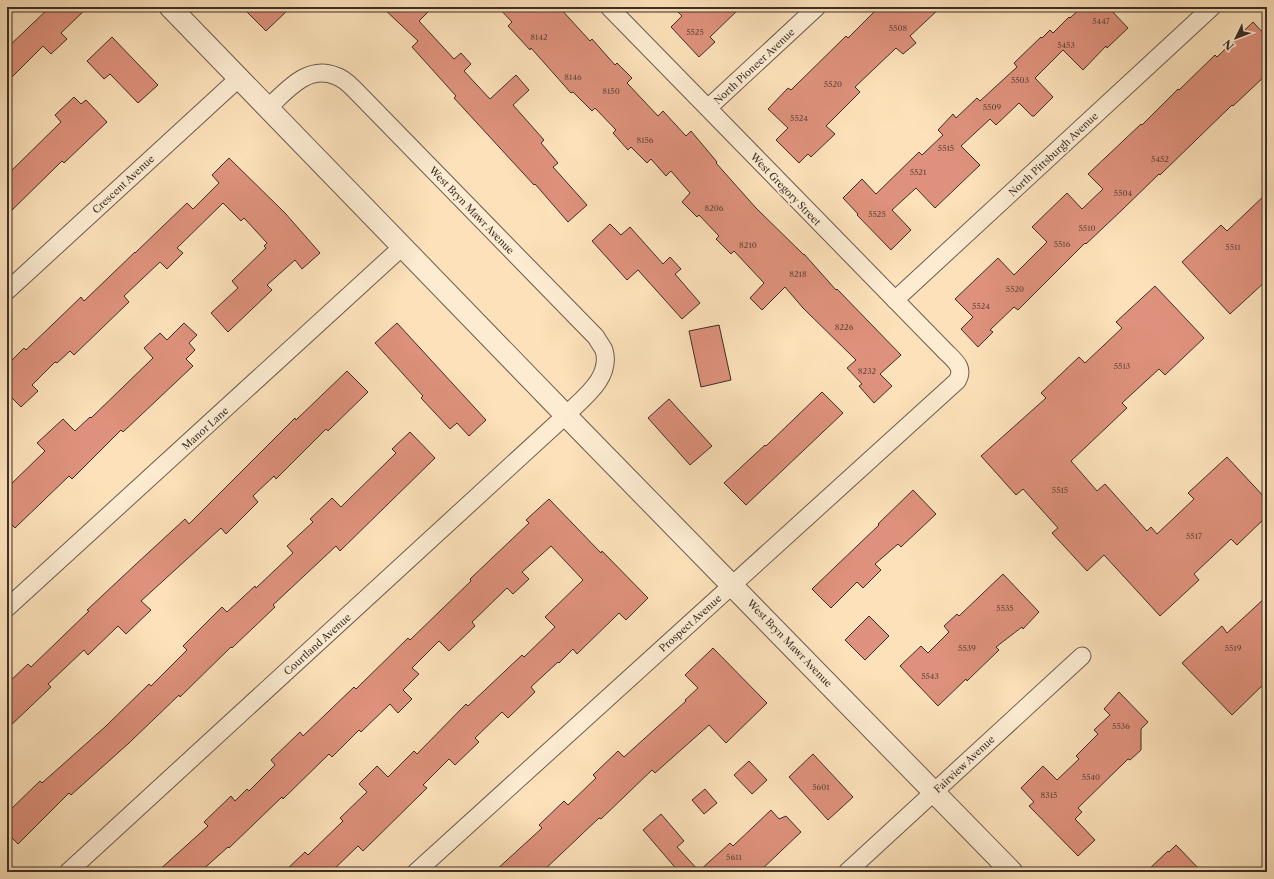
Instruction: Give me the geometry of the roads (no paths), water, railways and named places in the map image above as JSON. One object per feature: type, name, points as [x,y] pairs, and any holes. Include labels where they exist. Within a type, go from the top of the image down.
[{"type":"street","name":"West Bryn Mawr Avenue","points":[[170,7],[1012,872]]},
{"type":"street","name":"West Gregory Street","points":[[610,7],[954,360],[961,372]]},
{"type":"street","name":"North Pioneer Avenue","points":[[708,108],[817,7]]},
{"type":"street","name":"North Pittsburgh Avenue","points":[[895,300],[1212,7]]},
{"type":"street","name":"West Bryn Mawr Avenue","points":[[268,108],[306,76],[324,72],[338,76],[354,89],[591,331],[604,350],[605,364],[602,375],[594,388],[566,415]]},
{"type":"street","name":"Crescent Avenue","points":[[7,291],[239,78]]},
{"type":"street","name":"Manor Lane","points":[[7,608],[402,247]]},
{"type":"street","name":"Prospect Avenue","points":[[416,872],[957,381],[961,372]]},
{"type":"street","name":"Courtland Avenue","points":[[68,872],[566,415]]},
{"type":"street","name":"Fairview Avenue","points":[[847,872],[1082,656]]}]
